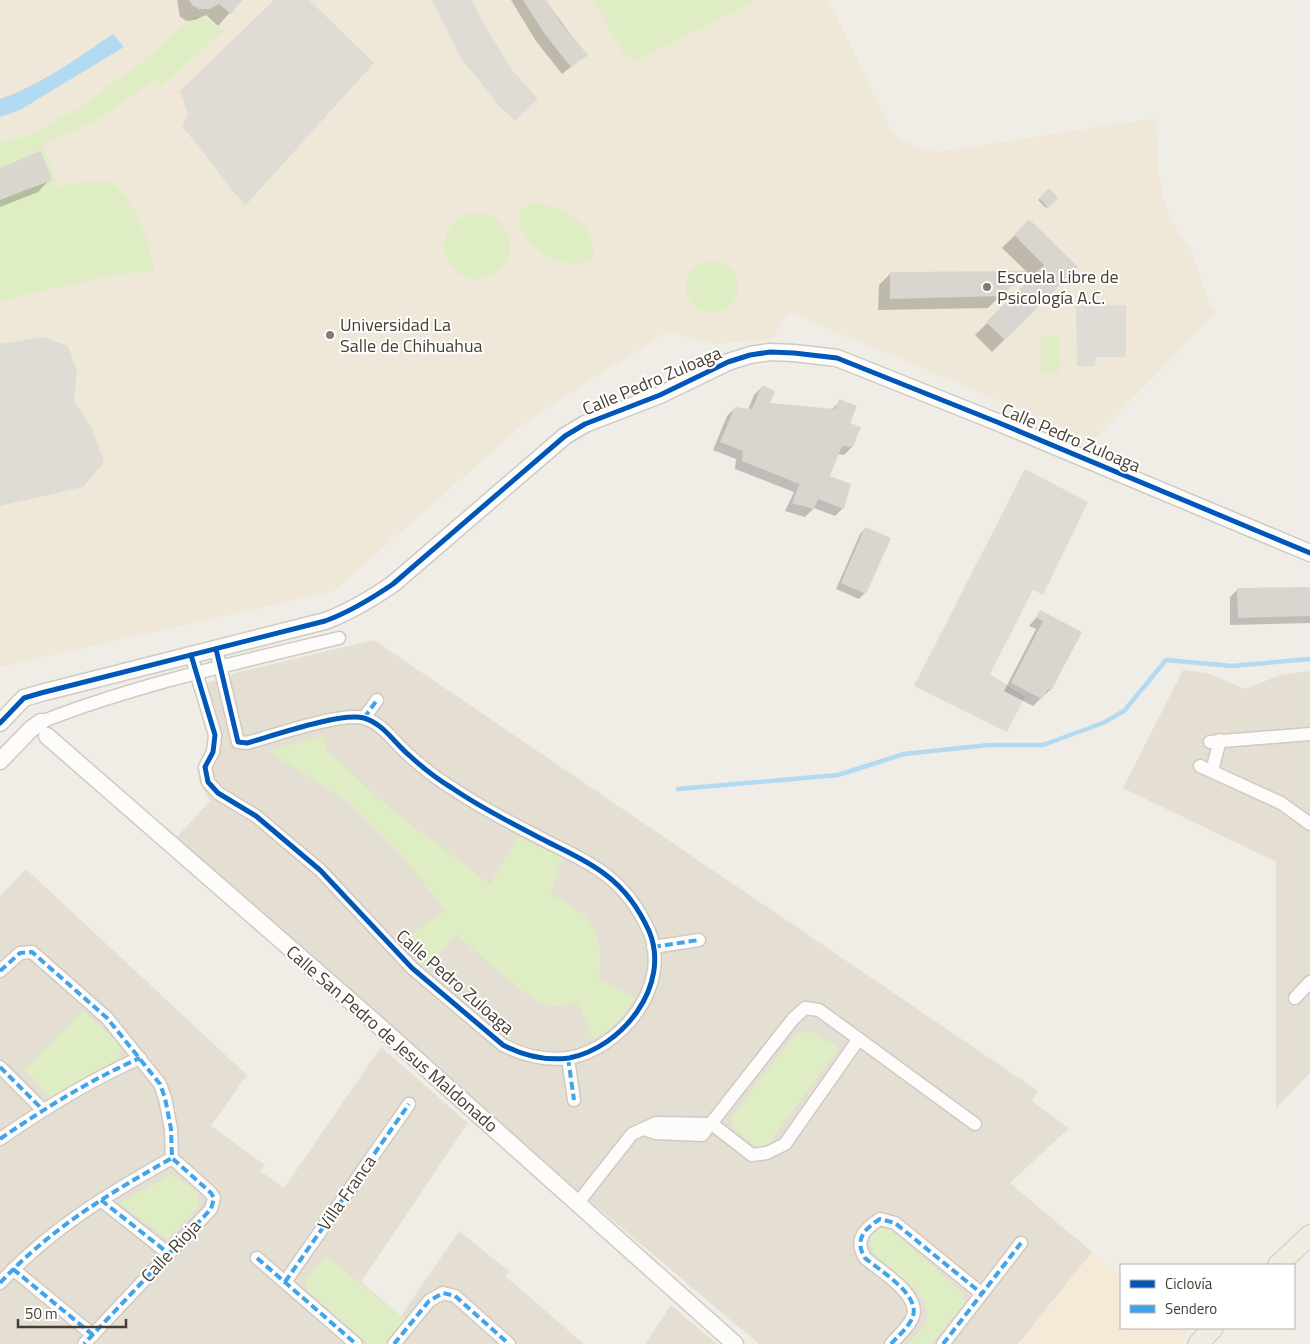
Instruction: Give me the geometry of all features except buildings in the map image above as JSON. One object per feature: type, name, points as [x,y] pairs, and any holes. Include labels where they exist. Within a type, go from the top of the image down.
[{"type":"main road","points":[[1279,1264],[1310,1235]]},
{"type":"main road","points":[[1198,1344],[1212,1329]]},
{"type":"street","name":"Calle Pedro Zuloaga","points":[[5,717],[24,698],[41,692],[325,621],[358,607],[393,584],[545,452],[585,424],[660,395],[728,362],[750,355],[770,352],[836,358],[997,422],[1310,554]]},
{"type":"street","points":[[0,761],[31,729],[44,729],[73,709],[220,667],[339,638]]},
{"type":"street","points":[[216,649],[238,742],[246,743],[342,718],[364,718],[377,700]]},
{"type":"street","name":"Calle Pedro Zuloaga","points":[[192,655],[215,735],[214,746],[205,767],[208,782],[218,793],[256,816],[313,864],[412,968],[503,1045],[518,1053],[535,1057],[568,1058],[599,1046],[618,1034],[631,1020],[645,999],[652,979],[655,957],[650,933],[625,891],[606,875],[452,789],[409,756],[386,732],[364,718]]},
{"type":"street","name":"Calle San Pedro de Jesus Maldonado","points":[[44,729],[736,1344]]},
{"type":"street","points":[[1212,771],[1215,741],[1310,734]]},
{"type":"street","points":[[1200,766],[1281,803],[1310,824]]},
{"type":"street","points":[[654,947],[699,940]]},
{"type":"street","points":[[0,972],[20,953],[32,952],[107,1018],[160,1084],[166,1098],[171,1129],[172,1158],[66,1222],[0,1283]]},
{"type":"street","points":[[1295,998],[1310,982]]},
{"type":"street","points":[[578,1204],[632,1134],[644,1128],[656,1133],[702,1135],[793,1019],[805,1008],[818,1010],[975,1124]]},
{"type":"street","points":[[712,1124],[752,1155],[767,1153],[785,1144],[858,1040]]},
{"type":"street","points":[[0,1139],[42,1110],[111,1070],[140,1058]]},
{"type":"street","points":[[568,1058],[574,1100]]},
{"type":"street","points":[[0,1067],[42,1110]]},
{"type":"street","name":"Villa Franca","points":[[285,1282],[410,1104]]},
{"type":"street","name":"Calle Rioja","points":[[88,1339],[211,1208],[214,1198],[211,1193],[172,1158]]},
{"type":"street","points":[[101,1200],[168,1253]]},
{"type":"street","points":[[892,1344],[910,1321],[914,1312],[910,1296],[865,1258],[861,1252],[860,1239],[862,1234],[869,1226],[880,1219],[895,1223],[981,1293]]},
{"type":"street","points":[[943,1344],[1021,1243]]},
{"type":"street","points":[[257,1258],[353,1343]]},
{"type":"street","points":[[13,1269],[88,1339]]},
{"type":"street","points":[[394,1344],[429,1301],[443,1293],[455,1296],[509,1344]]},
{"type":"shaded area","name":"Universidad La Salle de Chihuahua","points":[[0,0],[829,0],[892,133],[913,146],[937,152],[1156,118],[1159,173],[1163,197],[1172,221],[1193,254],[1207,298],[1216,312],[1093,440],[791,313],[787,313],[772,339],[713,344],[666,332],[527,421],[334,591],[0,667]]},
{"type":"shaded area","points":[[274,0],[309,0],[374,63],[245,206],[182,126],[188,115],[180,91]]},
{"type":"shaded area","points":[[432,0],[472,0],[483,23],[513,71],[538,99],[515,121],[501,108],[461,58]]},
{"type":"shaded area","points":[[1126,305],[1126,357],[1096,357],[1095,366],[1077,366],[1076,306]]},
{"type":"shaded area","points":[[43,337],[68,346],[77,371],[74,402],[91,426],[104,462],[83,487],[0,506],[0,344]]},
{"type":"shaded area","points":[[1025,469],[1088,502],[1043,595],[1033,590],[990,674],[1025,697],[1007,732],[914,686]]},
{"type":"shaded area","points":[[374,640],[1038,1091],[1032,1101],[1069,1128],[1010,1183],[1092,1252],[1018,1344],[759,1344],[578,1191],[175,839],[210,801],[200,783],[197,769],[212,736],[199,686],[239,672]]},
{"type":"shaded area","points":[[1183,670],[1207,673],[1245,689],[1280,675],[1310,671],[1310,1073],[1276,1108],[1276,862],[1123,788]]},
{"type":"shaded area","points":[[26,869],[247,1075],[211,1126],[265,1165],[260,1171],[284,1188],[381,1047],[468,1123],[361,1282],[401,1316],[459,1231],[509,1271],[505,1276],[584,1344],[0,1344],[0,896]]},
{"type":"shaded area","points":[[1092,1252],[1120,1276],[1120,1329],[1181,1329],[1188,1335],[1180,1344],[1018,1344]]},
{"type":"shaded area","points":[[671,1305],[717,1344],[645,1344]]},
{"type":"green space","points":[[593,0],[757,0],[636,61],[624,54]]},
{"type":"green space","points":[[194,16],[201,17],[224,30],[161,86],[156,79],[96,121],[42,144],[59,187],[80,182],[112,182],[121,191],[141,223],[149,247],[154,272],[119,274],[0,301],[0,143],[32,134],[83,105],[146,59]]},
{"type":"green space","points":[[538,203],[559,209],[577,220],[590,236],[593,246],[593,257],[582,262],[570,263],[557,260],[533,246],[520,224],[519,212],[527,205]]},
{"type":"green space","points":[[470,213],[484,213],[496,218],[505,227],[510,239],[508,259],[501,270],[484,279],[470,279],[458,274],[449,265],[444,253],[444,239],[449,227],[458,218]]},
{"type":"green space","points":[[707,261],[717,261],[727,265],[734,272],[738,287],[734,302],[727,309],[717,313],[707,313],[697,309],[690,302],[686,292],[686,282],[690,272],[697,265]]},
{"type":"green space","points":[[1041,336],[1059,336],[1060,373],[1041,373]]},
{"type":"green space","points":[[323,736],[327,751],[389,808],[490,884],[518,837],[563,857],[550,894],[577,910],[593,926],[600,949],[599,980],[635,998],[620,1021],[593,1040],[577,1001],[554,1006],[538,1002],[515,985],[457,935],[427,967],[403,940],[445,911],[406,860],[347,801],[268,751]]},
{"type":"green space","points":[[83,1011],[120,1044],[119,1058],[50,1098],[25,1070]]},
{"type":"green space","points":[[808,1030],[837,1046],[837,1051],[766,1147],[755,1147],[731,1126],[732,1116],[794,1036]]},
{"type":"green space","points":[[172,1174],[198,1194],[198,1207],[167,1239],[120,1203]]},
{"type":"green space","points":[[877,1228],[889,1228],[964,1294],[964,1303],[932,1344],[908,1344],[925,1323],[926,1308],[920,1295],[909,1283],[882,1261],[873,1250],[870,1240]]},
{"type":"green space","points":[[326,1256],[405,1319],[385,1344],[368,1344],[307,1291],[305,1280]]},
{"type":"water","points":[[113,34],[124,47],[20,110],[0,117],[0,99],[44,79]]},
{"type":"waterway","points":[[678,789],[838,775],[904,754],[989,745],[1043,745],[1103,723],[1124,711],[1166,660],[1232,666],[1310,659]]},
{"type":"marked path","points":[[364,718],[377,700]]},
{"type":"marked path","points":[[653,947],[699,940]]},
{"type":"marked path","points":[[0,971],[20,953],[32,952],[107,1018],[160,1084],[165,1098],[171,1129],[172,1158],[211,1193],[214,1198],[211,1209],[84,1344]]},
{"type":"marked path","points":[[0,1139],[68,1095],[140,1058]]},
{"type":"marked path","points":[[568,1058],[574,1100]]},
{"type":"marked path","points":[[0,1067],[43,1110]]},
{"type":"marked path","points":[[285,1282],[409,1104]]},
{"type":"marked path","points":[[0,1283],[60,1229],[125,1185],[172,1158]]},
{"type":"marked path","points":[[101,1200],[168,1253]]},
{"type":"marked path","points":[[891,1344],[904,1331],[913,1316],[914,1308],[905,1291],[865,1258],[862,1252],[860,1246],[862,1236],[869,1227],[880,1219],[895,1223],[981,1293]]},
{"type":"marked path","points":[[943,1344],[1021,1243]]},
{"type":"marked path","points":[[257,1258],[356,1344]]},
{"type":"marked path","points":[[13,1269],[93,1335]]},
{"type":"marked path","points":[[394,1344],[429,1301],[443,1293],[455,1296],[509,1344]]},
{"type":"cycle path","points":[[0,723],[24,698],[325,621],[343,614],[393,584],[565,436],[585,424],[660,395],[728,362],[750,355],[770,352],[837,358],[997,422],[1310,553]]},
{"type":"cycle path","points":[[191,655],[215,735],[213,752],[205,767],[208,782],[218,793],[256,816],[320,870],[412,968],[503,1045],[518,1052],[543,1058],[569,1058],[589,1052],[607,1042],[624,1028],[638,1011],[648,992],[654,972],[654,952],[649,931],[641,915],[631,900],[613,881],[584,860],[497,816],[446,785],[415,760],[383,729],[364,718],[353,717],[323,721],[247,743],[238,742],[216,649]]},
{"type":"place","name":"Escuela Libre de Psicología A.C.","points":[[987,287]]},
{"type":"place","name":"Universidad La Salle de Chihuahua","points":[[330,335]]}]
